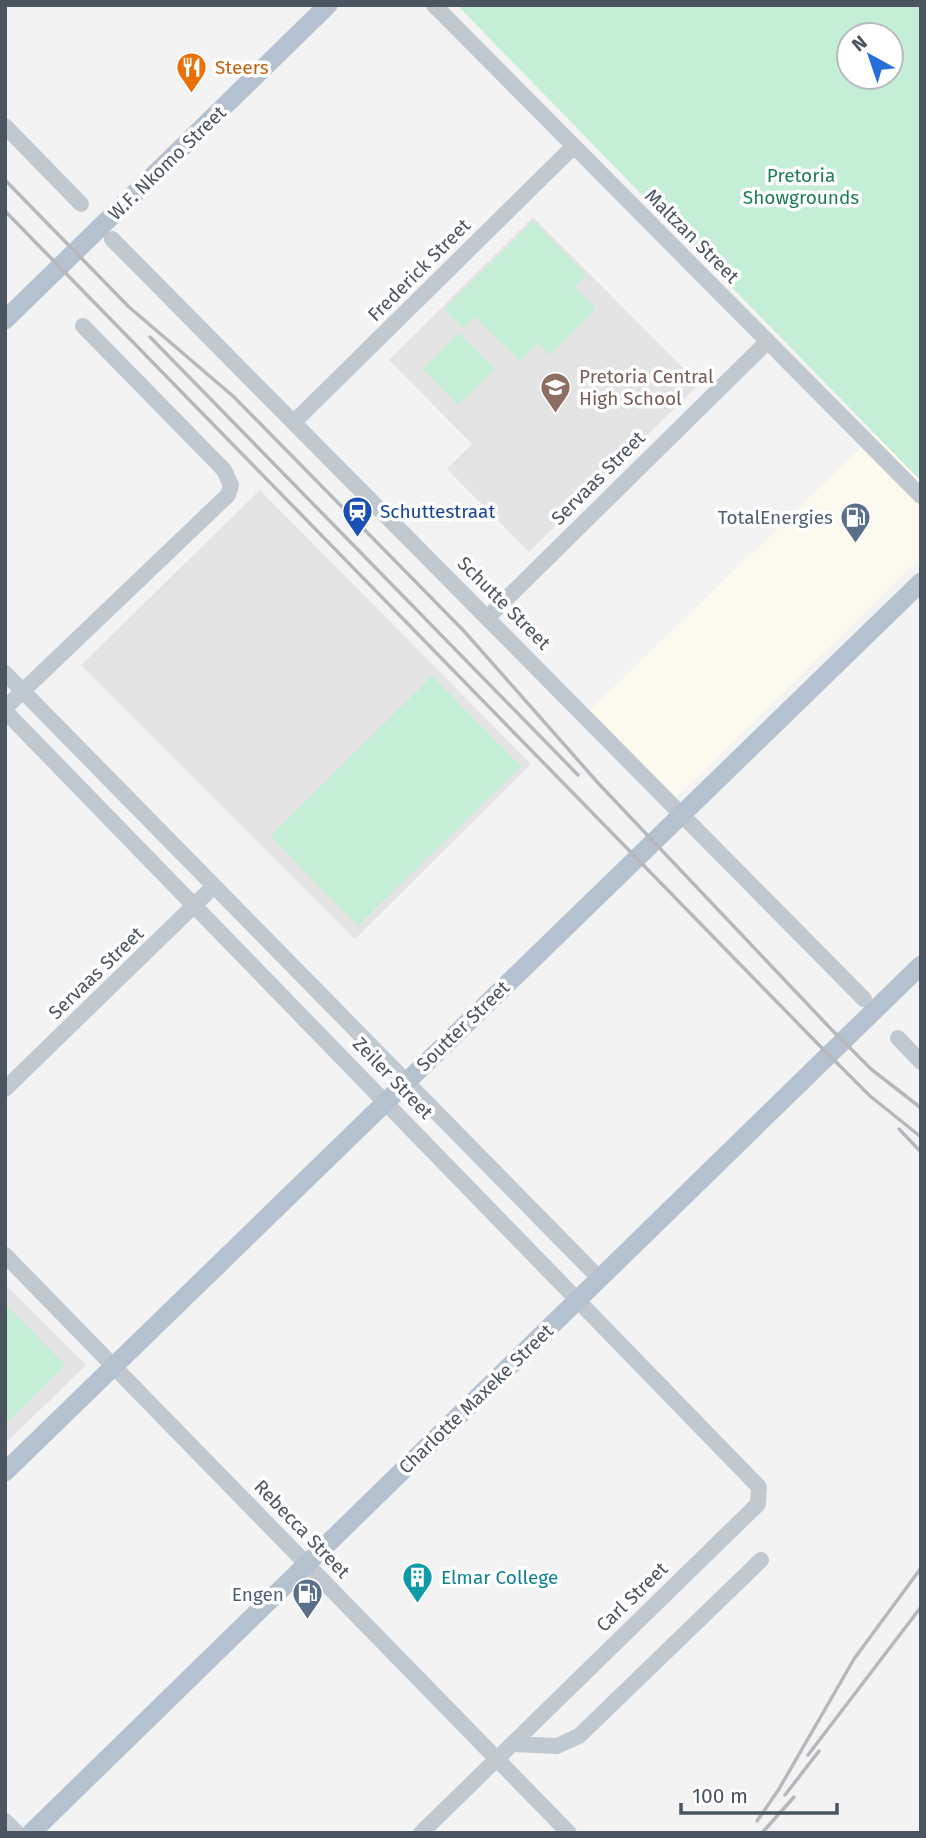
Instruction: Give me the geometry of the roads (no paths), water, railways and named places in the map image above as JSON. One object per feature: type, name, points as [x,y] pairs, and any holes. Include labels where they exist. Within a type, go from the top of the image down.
[{"type":"main road","name":"W.F. Nkomo Street","points":[[5,320],[328,5]]},
{"type":"main road","name":"Soutter Street","points":[[5,1472],[681,812],[921,582]]},
{"type":"main road","name":"Charlotte Maxeke Street","points":[[31,1833],[921,965]]},
{"type":"street","name":"Maltzan Street","points":[[434,5],[921,496]]},
{"type":"street","points":[[5,126],[81,204]]},
{"type":"street","name":"Frederick Street","points":[[294,422],[573,148]]},
{"type":"street","name":"Schutte Street","points":[[112,239],[864,999]]},
{"type":"street","points":[[5,710],[228,495],[231,485],[224,470],[83,326]]},
{"type":"street","name":"Servaas Street","points":[[488,617],[768,341]]},
{"type":"street","name":"Zeiler Street","points":[[5,673],[599,1278]]},
{"type":"street","name":"Zeiler Street","points":[[5,710],[749,1475]]},
{"type":"street","name":"Servaas Street","points":[[5,1089],[214,886]]},
{"type":"street","points":[[898,1038],[921,1062]]},
{"type":"street","name":"Rebecca Street","points":[[5,1255],[569,1833]]},
{"type":"street","name":"Carl Street","points":[[421,1833],[758,1504],[759,1488],[749,1475]]},
{"type":"street","points":[[512,1744],[557,1746],[579,1736],[761,1560]]},
{"type":"street","points":[[5,1821],[17,1833]]},
{"type":"railway","points":[[5,180],[129,307],[234,397],[463,630],[599,784],[831,1029],[871,1069],[921,1108]]},
{"type":"railway","points":[[5,211],[817,1043],[870,1096],[921,1137]]},
{"type":"railway","points":[[150,337],[578,775]]},
{"type":"railway","points":[[899,1129],[921,1152]]},
{"type":"railway","points":[[757,1821],[779,1789],[854,1659],[921,1568]]},
{"type":"railway","points":[[808,1755],[921,1607]]},
{"type":"railway","points":[[785,1795],[819,1751]]},
{"type":"railway","points":[[762,1833],[794,1797]]},
{"type":"place","name":"Steers","points":[[192,94]]},
{"type":"place","name":"Pretoria Central High School","points":[[556,414]]},
{"type":"place","name":"Schuttestraat","points":[[357,538]]},
{"type":"place","name":"TotalEnergies","points":[[856,544]]},
{"type":"place","name":"Elmar College","points":[[418,1604]]},
{"type":"place","name":"Engen","points":[[307,1621]]},
{"type":"park label","name":"Pretoria Showgrounds","points":[[801,186]]}]
